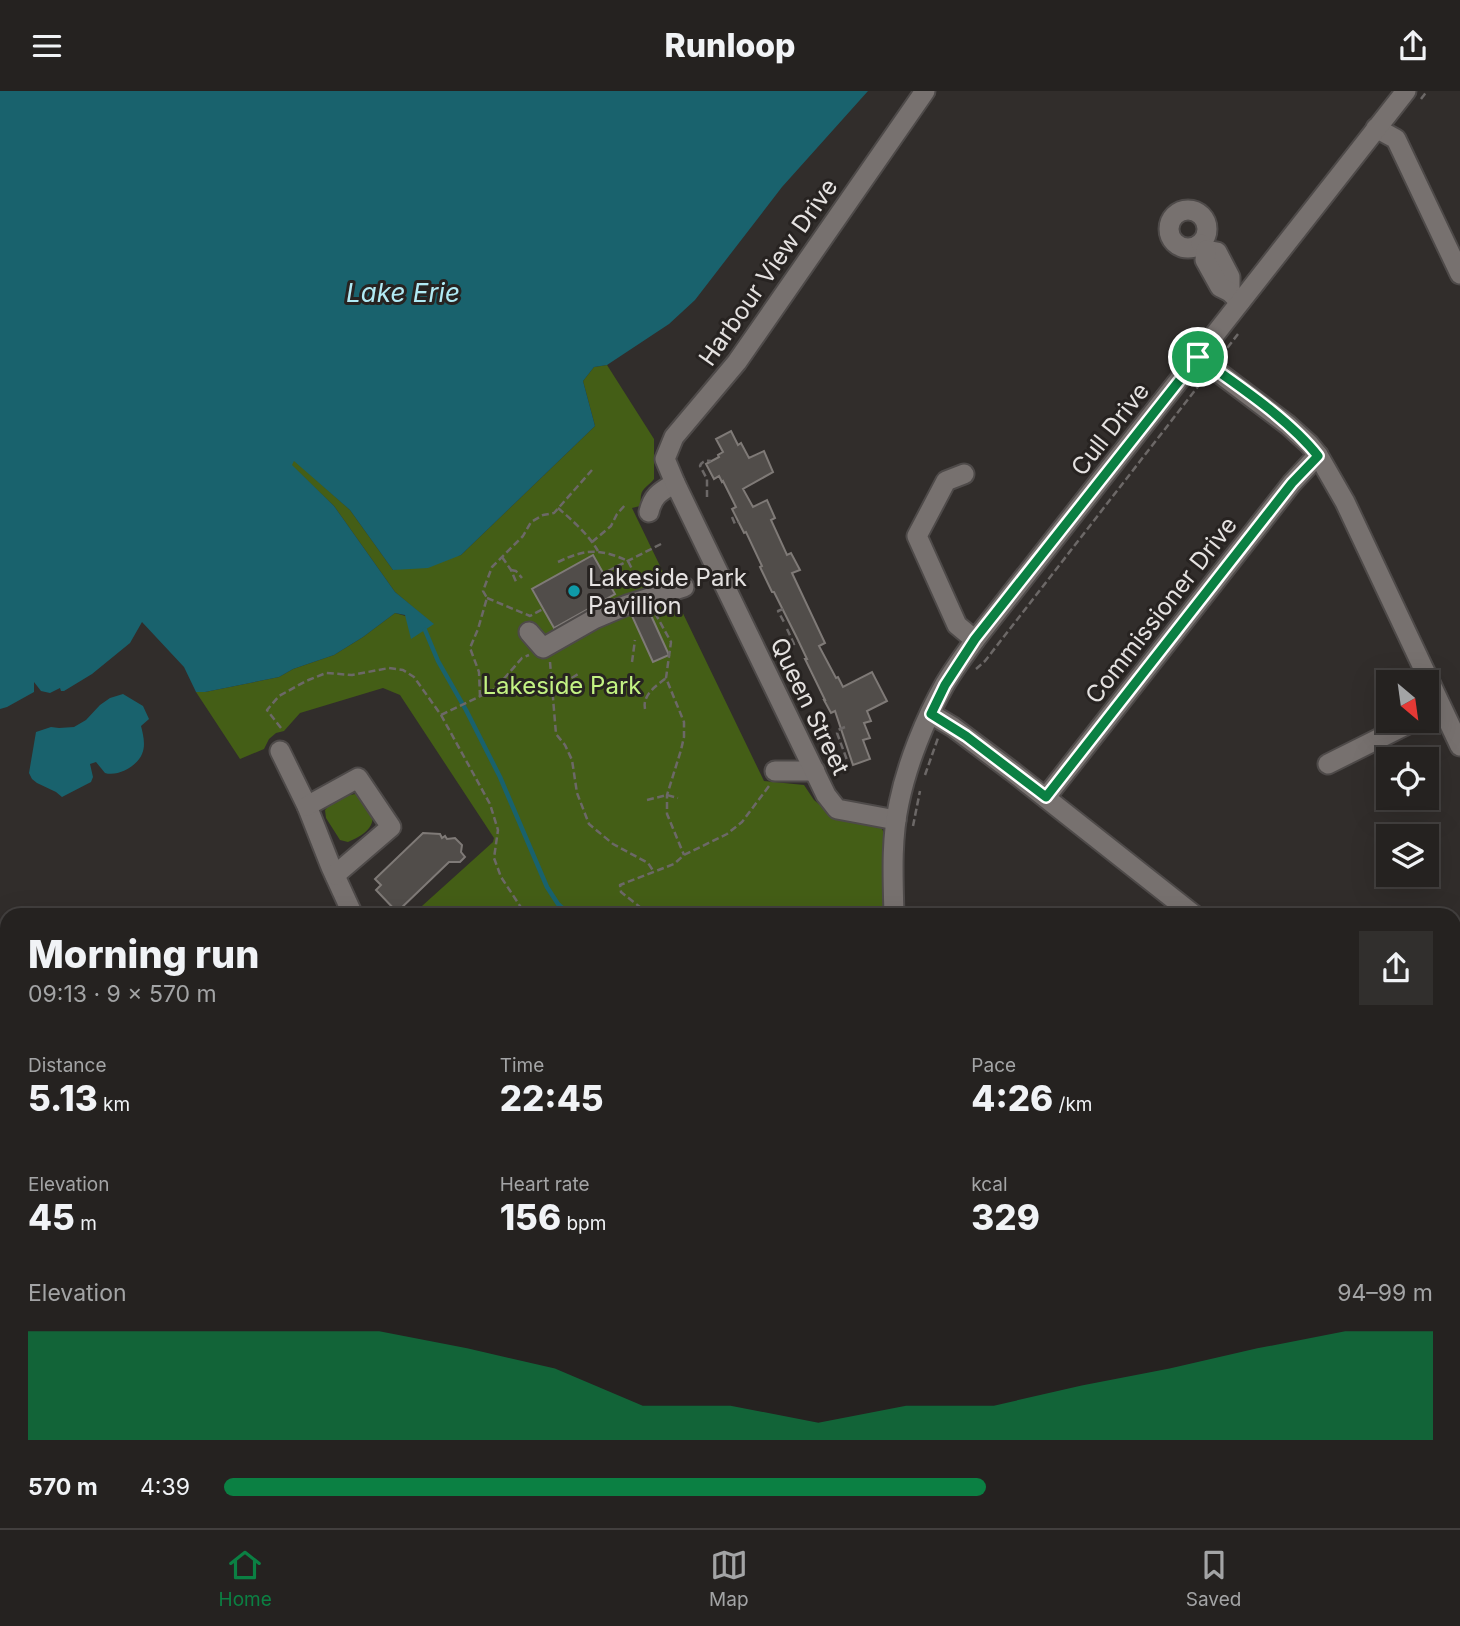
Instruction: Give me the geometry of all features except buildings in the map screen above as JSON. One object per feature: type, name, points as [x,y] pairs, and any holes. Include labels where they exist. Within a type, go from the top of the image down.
[{"type":"street","name":"Harbour View Drive","points":[[674,483],[665,459],[674,437],[737,362],[925,91]]},
{"type":"street","name":"Cull Drive","points":[[896,820],[906,772],[931,714],[945,685],[975,639],[1203,366],[1235,297],[1406,91]]},
{"type":"street","points":[[1376,128],[1396,139],[1460,274]]},
{"type":"street","points":[[1203,247],[1217,253],[1230,277],[1235,297]]},
{"type":"street","points":[[1203,366],[1287,425],[1309,444],[1318,456],[1345,502],[1417,670]]},
{"type":"street","name":"Commissioner Drive","points":[[1046,797],[1292,483],[1318,456]]},
{"type":"street","points":[[964,474],[946,481],[917,536],[957,625],[975,639]]},
{"type":"street","points":[[649,512],[651,502],[656,496],[674,483]]},
{"type":"street","name":"Queen Street","points":[[674,483],[826,795],[837,809],[896,820]]},
{"type":"street","points":[[529,632],[543,648],[594,619],[684,587]]},
{"type":"street","points":[[931,714],[959,731],[1046,797],[1186,908]]},
{"type":"street","points":[[1439,718],[1460,746]]},
{"type":"street","points":[[1328,764],[1390,733]]},
{"type":"street","points":[[280,751],[307,806],[350,908]]},
{"type":"street","points":[[773,778],[815,771]]},
{"type":"street","points":[[307,806],[358,778],[391,827],[335,875]]},
{"type":"street","points":[[894,908],[892,867],[896,820]]},
{"type":"path","points":[[973,672],[985,661],[1203,366]]},
{"type":"path","points":[[707,497],[708,479],[700,466],[706,460],[711,461]]},
{"type":"path","points":[[543,609],[530,616],[487,598],[483,591],[485,583],[492,567],[523,536],[531,522],[543,515],[554,513],[592,470]]},
{"type":"path","points":[[592,542],[611,526],[626,504]]},
{"type":"path","points":[[558,508],[577,525],[598,551]]},
{"type":"path","points":[[732,517],[735,524],[739,523]]},
{"type":"path","points":[[608,572],[663,543]]},
{"type":"path","points":[[558,562],[575,554],[598,551],[628,561],[671,642],[666,678],[684,722],[684,729],[681,750],[667,795],[667,814],[684,855]]},
{"type":"path","points":[[502,557],[517,584]]},
{"type":"path","points":[[511,569],[522,578]]},
{"type":"path","points":[[477,698],[479,672],[470,648],[487,598]]},
{"type":"path","points":[[783,609],[778,611],[785,624]]},
{"type":"path","points":[[787,629],[794,643],[798,642]]},
{"type":"path","points":[[632,662],[635,640]]},
{"type":"path","points":[[441,715],[495,688],[522,658],[543,648],[550,660],[556,734],[572,760],[577,793],[589,824],[613,843],[648,863],[654,872]]},
{"type":"path","points":[[281,729],[267,710],[279,696],[326,673],[352,675],[389,668],[403,670],[414,677],[441,715],[490,804],[498,829],[494,858],[501,877],[521,908]]},
{"type":"path","points":[[552,684],[563,683],[580,673]]},
{"type":"path","points":[[645,709],[645,698],[666,678]]},
{"type":"path","points":[[845,727],[837,733],[847,760]]},
{"type":"path","points":[[911,836],[922,784],[940,733]]},
{"type":"path","points":[[641,908],[621,893],[620,885],[674,864],[684,855],[727,834],[742,822],[773,778]]},
{"type":"path","points":[[647,800],[667,795],[678,799]]},
{"type":"green space","name":"Lakeside Park","points":[[607,365],[654,439],[654,479],[642,492],[640,506],[632,508],[764,781],[804,785],[814,800],[827,811],[882,829],[885,835],[884,908],[420,908],[493,842],[494,838],[400,695],[383,688],[300,713],[284,731],[269,739],[264,749],[240,759],[196,692],[279,677],[293,669],[334,655],[395,613],[433,624],[395,592],[334,506],[291,465],[294,460],[350,510],[393,570],[461,555],[595,426],[583,381],[594,367]]},
{"type":"green space","points":[[355,794],[367,805],[372,821],[368,830],[348,842],[340,840],[326,818],[325,810],[338,799]]},
{"type":"water","name":"Lake Erie","points":[[0,91],[868,91],[782,187],[695,300],[669,324],[607,365],[594,367],[583,381],[595,426],[461,555],[428,568],[393,570],[350,510],[294,461],[292,465],[334,506],[395,592],[434,624],[411,639],[405,615],[395,613],[334,655],[293,669],[279,677],[196,692],[184,667],[142,622],[130,643],[92,674],[64,691],[60,688],[50,693],[41,691],[34,682],[34,692],[0,709]]},
{"type":"water","points":[[123,694],[143,706],[149,719],[141,726],[144,747],[136,763],[121,772],[110,774],[105,773],[96,762],[90,764],[93,777],[91,782],[62,797],[32,779],[29,773],[36,732],[51,727],[74,727],[110,698]]},
{"type":"waterway","points":[[425,630],[438,661],[500,777],[547,887],[562,908]]},
{"type":"place","name":"Lakeside Park Pavillion","points":[[574,591]]},
{"type":"route","points":[[1198,357],[1287,425],[1309,444],[1318,456],[1292,483],[1046,797],[966,736],[931,714],[945,685],[975,639],[1198,357]]}]
